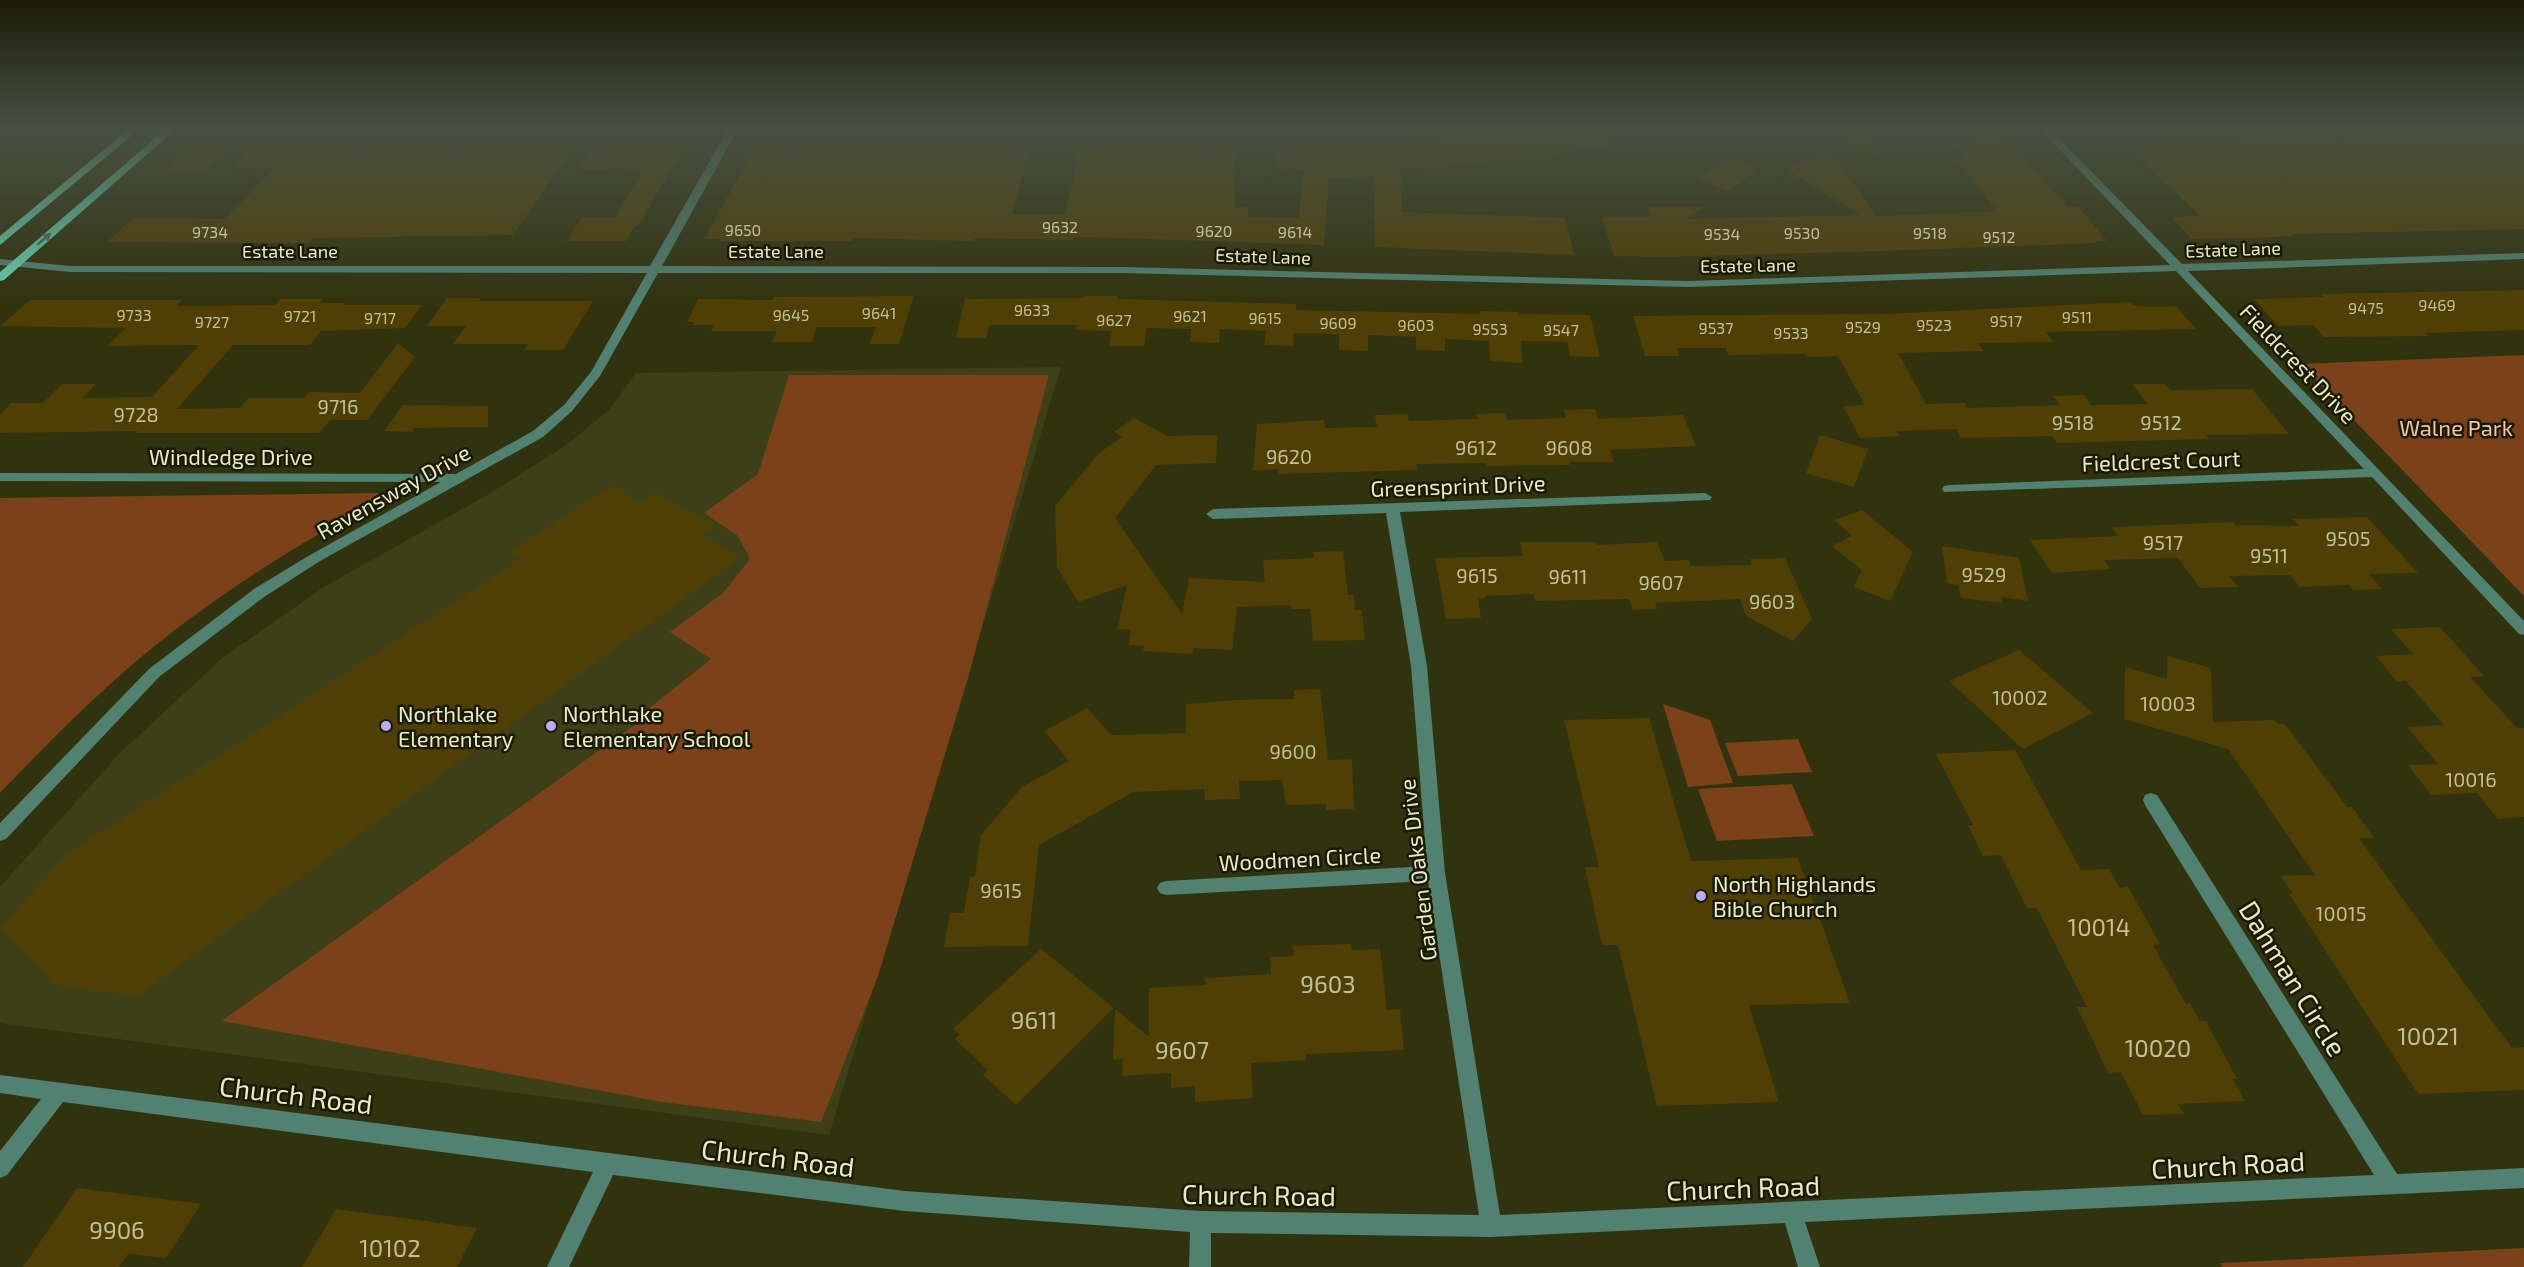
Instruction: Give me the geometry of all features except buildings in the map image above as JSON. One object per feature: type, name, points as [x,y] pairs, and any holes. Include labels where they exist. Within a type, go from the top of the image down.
[{"type":"main road","points":[[0,242],[67,186]]},
{"type":"main road","points":[[0,278],[105,186]]},
{"type":"street","name":"Ravensway Drive","points":[[0,834],[129,698],[164,666],[259,593],[315,558],[538,434],[568,408],[596,373],[701,186]]},
{"type":"street","name":"Fieldcrest Drive","points":[[2100,186],[2524,630]]},
{"type":"street","name":"Estate Lane","points":[[0,262],[70,269],[1123,270],[1688,284],[2524,256]]},
{"type":"street","name":"Fieldcrest Court","points":[[1949,489],[2374,473]]},
{"type":"street","name":"Windledge Drive","points":[[0,477],[461,478]]},
{"type":"street","name":"Greensprint Drive","points":[[1213,514],[1705,497]]},
{"type":"street","name":"Garden Oaks Drive","points":[[1392,508],[1419,666],[1436,873],[1491,1226]]},
{"type":"street","name":"Dahman Circle","points":[[2151,800],[2392,1185]]},
{"type":"street","name":"Woodmen Circle","points":[[1166,888],[1436,873]]},
{"type":"street","name":"Church Road","points":[[0,1083],[905,1201],[1201,1222],[1491,1226],[2524,1178]]},
{"type":"street","points":[[0,1168],[58,1092]]},
{"type":"street","points":[[558,1267],[608,1163]]},
{"type":"street","points":[[1792,1213],[1809,1267]]},
{"type":"street","points":[[1200,1267],[1201,1222]]},
{"type":"shaded area","name":"Northlake Elementary School","points":[[1061,367],[829,1135],[0,1023],[0,887],[119,754],[221,659],[324,587],[489,494],[565,446],[609,410],[636,373]]},
{"type":"green space","name":"Walne Park","points":[[2524,355],[2524,596],[2300,364]]},
{"type":"green space","points":[[789,375],[1049,375],[968,678],[878,976],[821,1122],[662,1102],[222,1021],[636,724],[633,721],[711,659],[670,632],[723,593],[750,559],[738,536],[704,513],[758,474]]},
{"type":"green space","points":[[378,493],[384,498],[371,509],[321,533],[260,570],[148,651],[97,696],[0,793],[0,498]]},
{"type":"green space","points":[[1663,704],[1710,720],[1733,783],[1688,787]]},
{"type":"green space","points":[[1798,739],[1812,772],[1738,776],[1725,743]]},
{"type":"green space","points":[[1792,784],[1814,836],[1717,841],[1698,789]]},
{"type":"green space","points":[[2524,1248],[2524,1267],[2223,1267],[2220,1263]]},
{"type":"place","name":"Northlake Elementary","points":[[386,726]]},
{"type":"place","name":"Northlake Elementary School","points":[[551,726]]},
{"type":"place","name":"North Highlands Bible Church","points":[[1701,896]]}]
